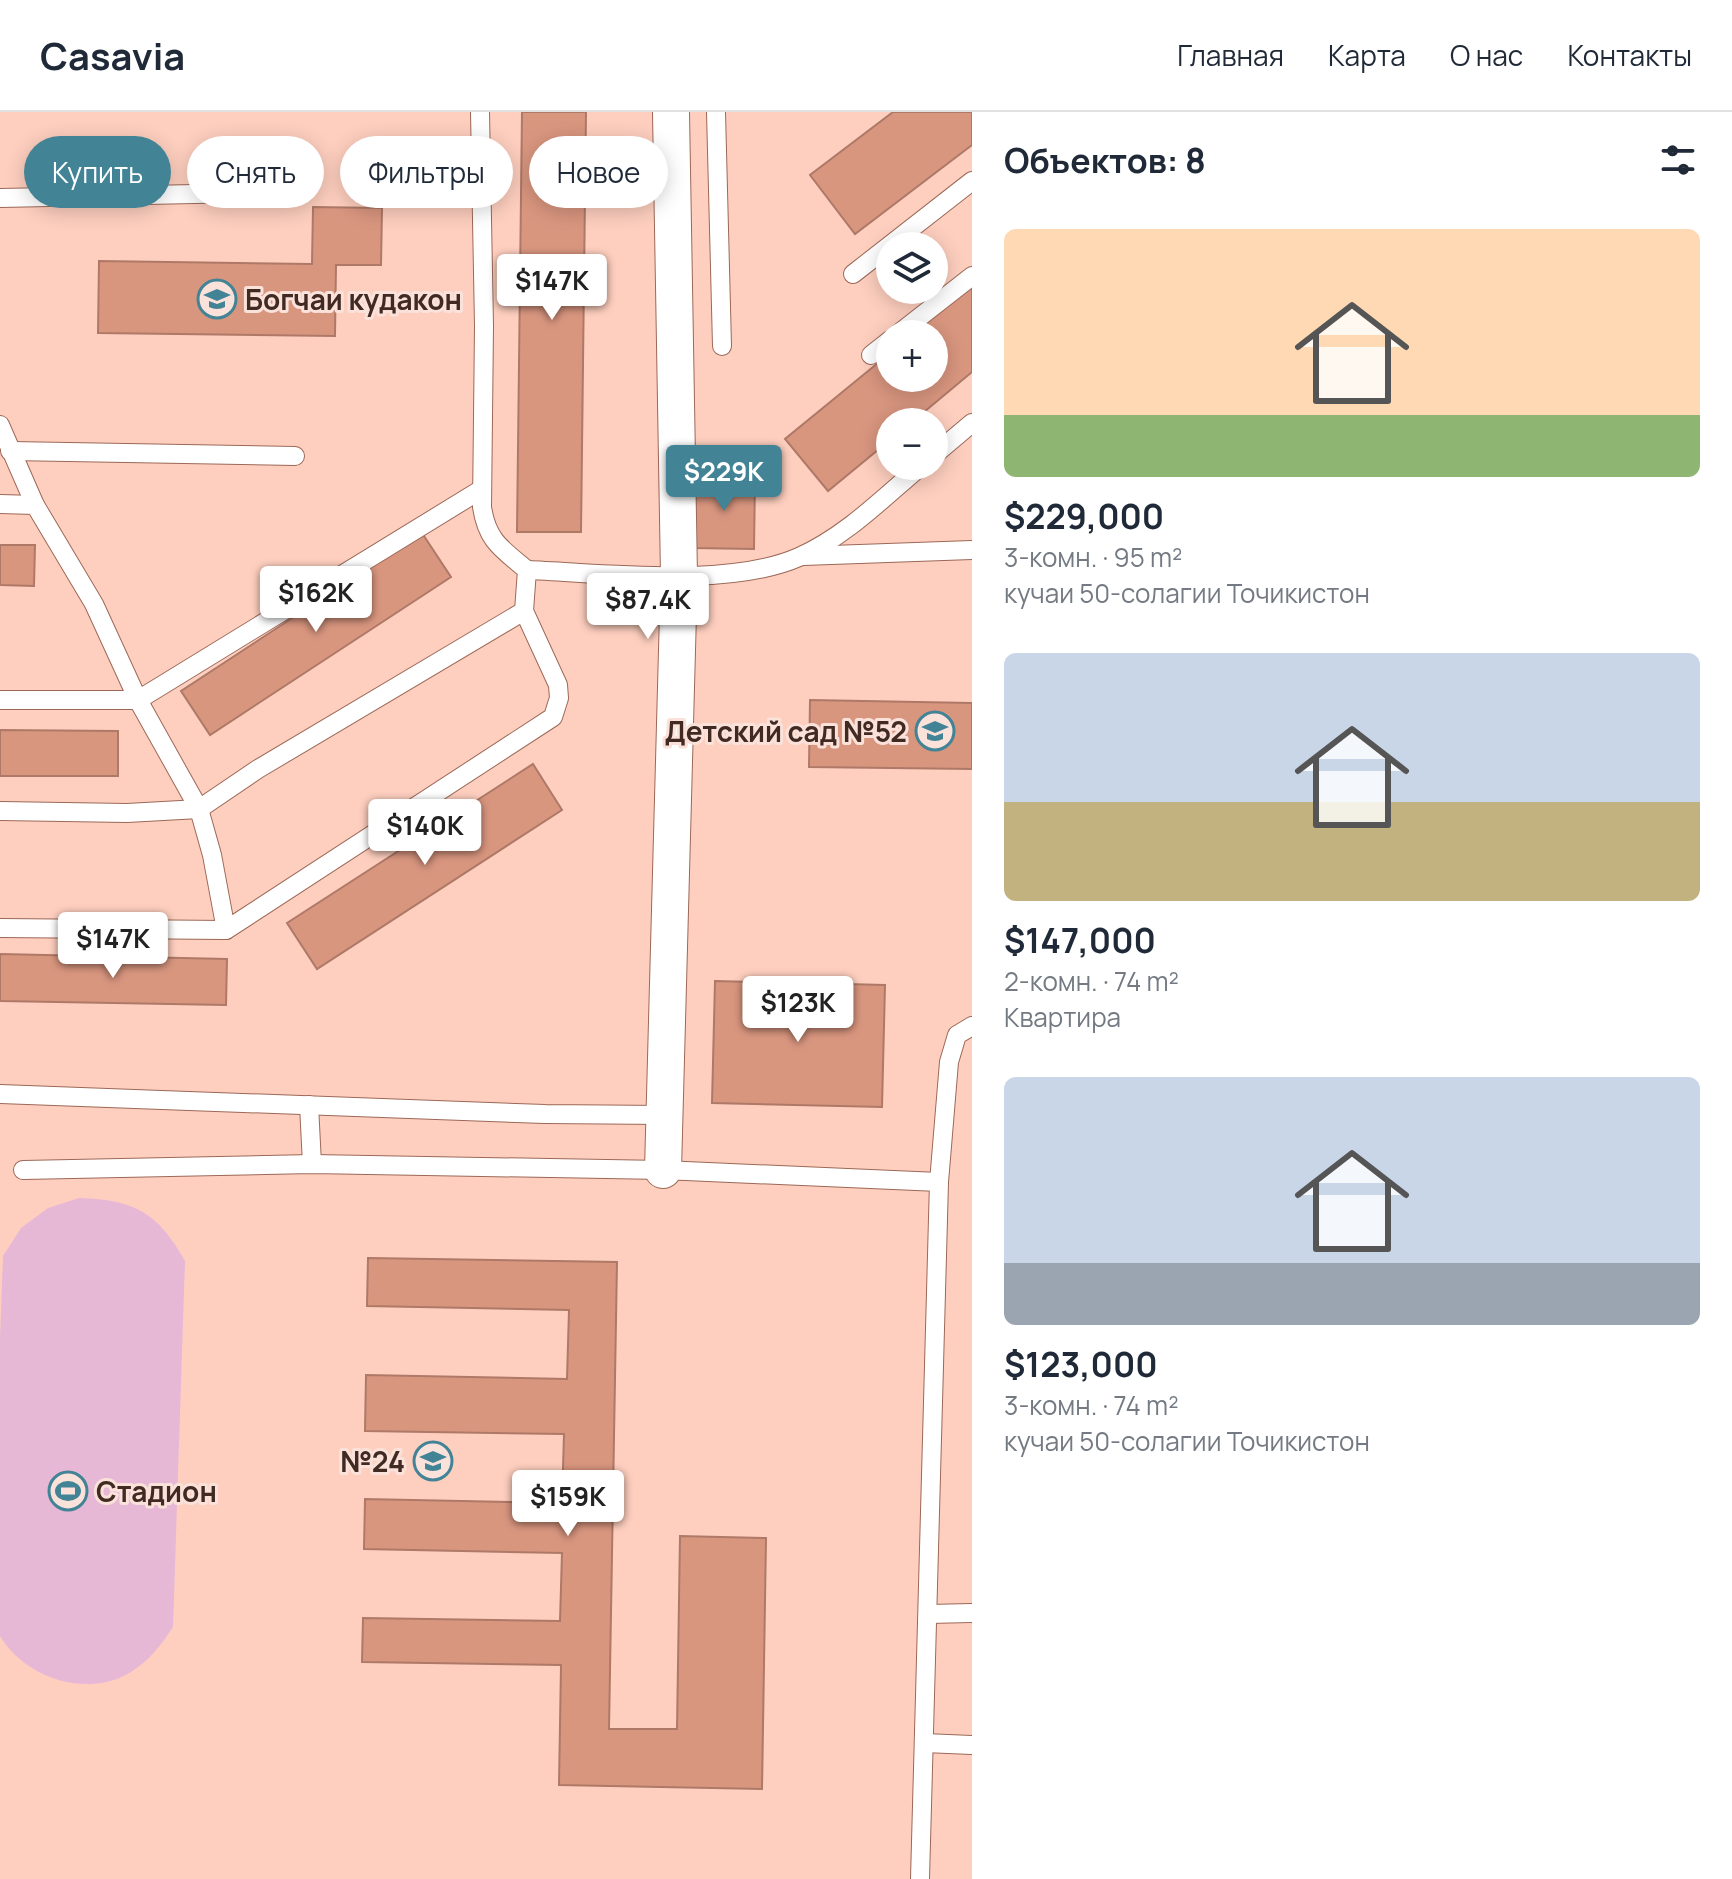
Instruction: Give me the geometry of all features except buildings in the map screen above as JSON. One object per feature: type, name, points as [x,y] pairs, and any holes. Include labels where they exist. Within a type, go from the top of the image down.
[{"type":"street","points":[[663,1170],[679,576],[671,112]]},
{"type":"lane","points":[[480,112],[484,326],[482,489],[484,526],[496,545],[527,570],[679,576],[762,569],[800,556],[847,529],[905,480]]},
{"type":"lane","points":[[716,112],[722,346]]},
{"type":"lane","points":[[853,274],[972,181]]},
{"type":"lane","points":[[0,198],[187,194]]},
{"type":"lane","points":[[916,320],[972,276]]},
{"type":"lane","points":[[871,355],[876,351]]},
{"type":"lane","points":[[948,443],[972,423]]},
{"type":"lane","points":[[0,425],[35,505],[94,604],[138,700],[199,809],[212,855],[226,930]]},
{"type":"lane","points":[[10,451],[295,456]]},
{"type":"lane","points":[[0,700],[138,700],[482,489]]},
{"type":"lane","points":[[0,504],[35,505]]},
{"type":"lane","points":[[800,556],[972,550]]},
{"type":"lane","points":[[0,928],[226,930],[553,717],[559,698],[558,685],[524,611],[527,570]]},
{"type":"lane","points":[[0,811],[127,813],[199,809],[258,769],[524,611]]},
{"type":"lane","points":[[920,1879],[939,1182],[949,1062],[957,1035],[972,1026]]},
{"type":"lane","points":[[0,1094],[545,1114],[664,1115]]},
{"type":"lane","points":[[309,1105],[312,1164]]},
{"type":"lane","points":[[23,1170],[312,1164],[663,1170],[939,1182]]},
{"type":"lane","points":[[928,1614],[972,1613]]},
{"type":"lane","points":[[924,1743],[972,1745]]},
{"type":"shaded area","points":[[79,1198],[115,1202],[142,1212],[164,1231],[185,1261],[173,1627],[155,1652],[138,1667],[114,1680],[95,1684],[77,1684],[41,1673],[11,1651],[0,1636],[3,1256],[21,1228],[48,1208]]},
{"type":"place","name":"Богчаи кудакон","points":[[217,299]]},
{"type":"place","name":"Детский сад №52","points":[[935,731]]},
{"type":"place","name":"№24","points":[[433,1461]]},
{"type":"place","name":"Стадион","points":[[68,1491]]}]
